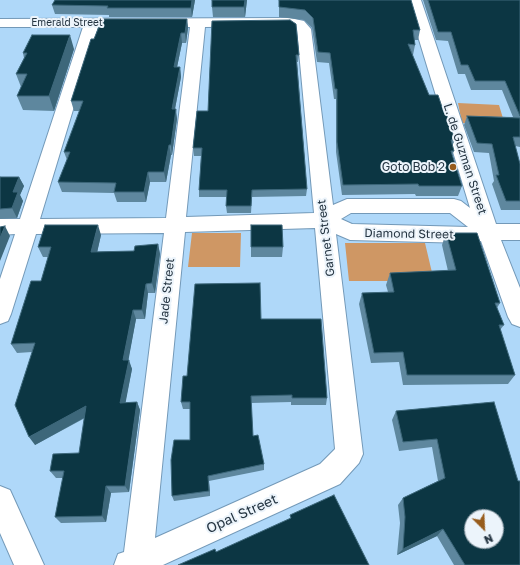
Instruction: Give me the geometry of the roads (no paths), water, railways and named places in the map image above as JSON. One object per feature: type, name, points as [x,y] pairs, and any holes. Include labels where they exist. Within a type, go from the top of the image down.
[{"type":"street","name":"L. de Guzman Street","points":[[414,0],[488,232],[520,318]]},
{"type":"street","name":"Jade Street","points":[[134,563],[198,22]]},
{"type":"street","name":"Emerald Street","points":[[2,23],[290,22],[299,24]]},
{"type":"street","points":[[0,314],[92,23]]},
{"type":"street","name":"Garnet Street","points":[[299,24],[304,30],[349,454]]},
{"type":"street","name":"Diamond Street","points":[[324,220],[348,206],[454,206],[488,232]]},
{"type":"street","name":"Diamond Street","points":[[0,227],[174,225],[324,220],[350,232],[467,235],[488,232]]},
{"type":"street","points":[[488,232],[520,232]]},
{"type":"street","name":"Opal Street","points":[[134,563],[330,474],[349,454]]},
{"type":"street","points":[[0,500],[29,565]]},
{"type":"place","name":"Goto Bob 2","points":[[453,167]]}]
